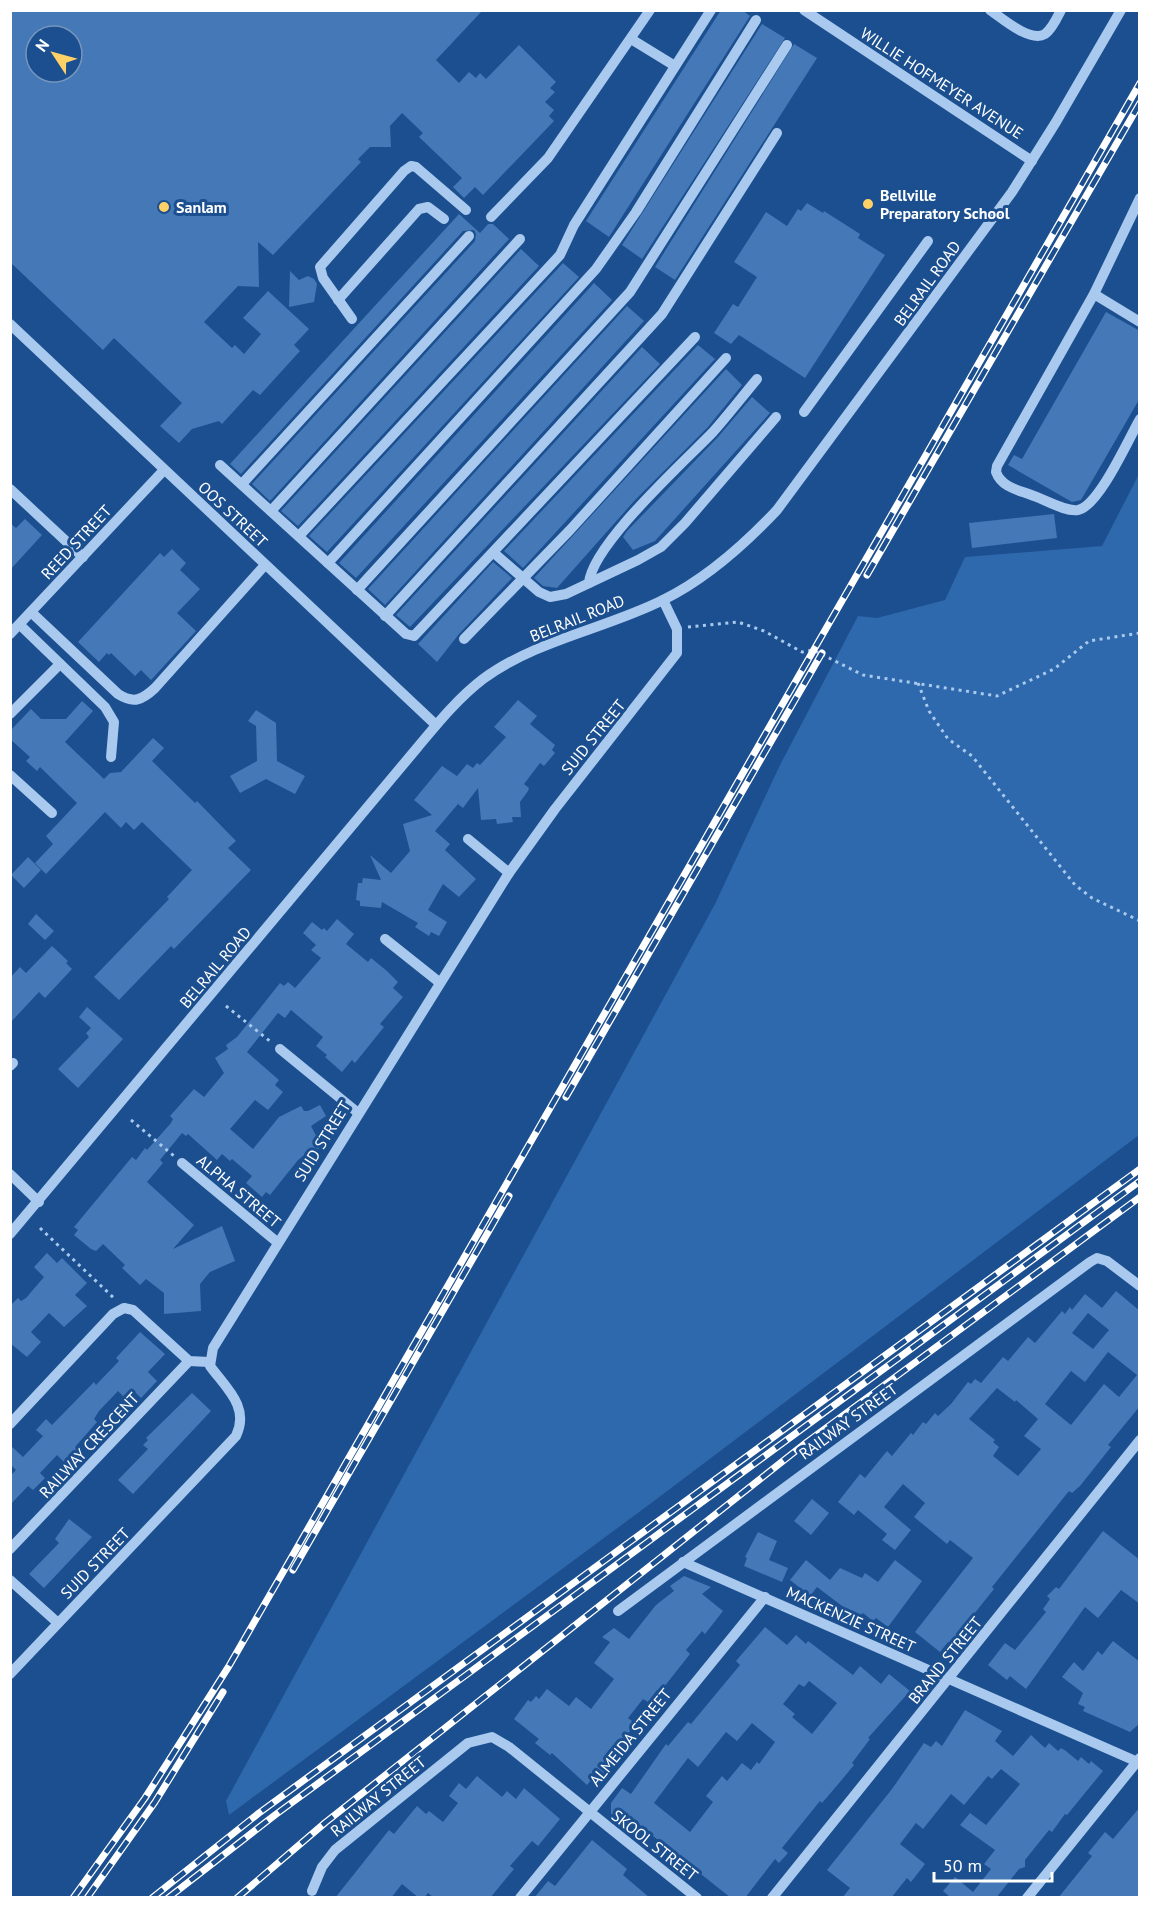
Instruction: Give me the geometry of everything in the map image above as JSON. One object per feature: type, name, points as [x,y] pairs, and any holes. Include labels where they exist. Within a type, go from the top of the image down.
[{"type":"street","points":[[491,218],[548,158],[650,10]]},
{"type":"street","points":[[299,537],[560,255],[574,225],[711,10]]},
{"type":"street","name":"WILLIE HOFMEYER AVENUE","points":[[804,10],[1032,161]]},
{"type":"street","points":[[990,10],[1028,34],[1038,37],[1047,32],[1061,10]]},
{"type":"street","name":"BELRAIL ROAD","points":[[12,1232],[436,725],[467,693],[504,666],[663,600],[731,554],[756,532],[798,485],[1012,192],[1121,10]]},
{"type":"street","points":[[328,563],[596,269],[636,212],[756,20]]},
{"type":"street","points":[[631,39],[675,66]]},
{"type":"street","points":[[357,590],[630,292],[787,45]]},
{"type":"street","points":[[385,616],[662,314],[777,133]]},
{"type":"street","points":[[352,319],[320,273],[322,263],[407,168],[416,167],[466,210]]},
{"type":"street","points":[[1139,199],[1094,294],[996,472],[1004,484],[1068,509],[1080,509],[1090,502],[1105,482],[1140,419]]},
{"type":"street","points":[[338,300],[419,209],[428,207],[444,219]]},
{"type":"street","points":[[242,484],[469,236]]},
{"type":"street","points":[[271,511],[520,239]]},
{"type":"street","points":[[804,412],[928,241]]},
{"type":"street","points":[[1094,294],[1140,322]]},
{"type":"street","name":"OOS STREET","points":[[10,324],[436,725]]},
{"type":"street","points":[[220,465],[408,636],[417,635],[695,337]]},
{"type":"street","points":[[464,639],[726,358]]},
{"type":"street","points":[[589,583],[593,566],[608,544],[715,429],[757,379]]},
{"type":"street","points":[[494,553],[539,592],[550,597],[589,583],[661,547],[685,524],[776,417]]},
{"type":"street","name":"REED STREET","points":[[10,634],[164,470]]},
{"type":"street","points":[[10,489],[83,557]]},
{"type":"street","points":[[31,612],[118,694],[128,700],[139,700],[155,688],[265,565]]},
{"type":"street","name":"SUID STREET","points":[[10,1674],[236,1436],[241,1423],[240,1407],[209,1362],[215,1342],[508,873],[677,653],[677,629],[663,600]]},
{"type":"street","points":[[20,625],[110,714],[114,722],[111,757]]},
{"type":"street","points":[[10,714],[60,664]]},
{"type":"street","points":[[10,775],[52,813]]},
{"type":"street","points":[[468,839],[508,873]]},
{"type":"street","points":[[385,939],[439,982]]},
{"type":"street","points":[[280,1049],[357,1112]]},
{"type":"street","name":"ALPHA STREET","points":[[182,1163],[277,1242]]},
{"type":"street","points":[[10,1174],[39,1202]]},
{"type":"street","name":"RAILWAY STREET","points":[[618,1611],[1097,1258],[1107,1261],[1140,1286]]},
{"type":"street","points":[[10,1424],[113,1314],[124,1308],[133,1310],[142,1316],[189,1361],[209,1362]]},
{"type":"street","name":"RAILWAY CRESCENT","points":[[10,1549],[189,1361]]},
{"type":"street","name":"BRAND STREET","points":[[772,1898],[1140,1440]]},
{"type":"street","name":"MACKENZIE STREET","points":[[683,1562],[1139,1761]]},
{"type":"street","points":[[10,1580],[58,1623]]},
{"type":"street","name":"ALMEIDA STREET","points":[[520,1898],[588,1811],[765,1597]]},
{"type":"street","name":"SKOOL STREET","points":[[479,1740],[492,1737],[509,1747],[697,1898]]},
{"type":"street","name":"RAILWAY STREET","points":[[312,1891],[321,1867],[335,1850],[468,1743],[479,1740]]},
{"type":"street","points":[[1027,1898],[1139,1761]]},
{"type":"path","points":[[688,627],[738,621],[764,631],[802,652],[813,650],[863,675],[997,696],[1054,669],[1089,641],[1140,633]]},
{"type":"path","points":[[918,683],[929,711],[948,739],[972,756],[1075,885],[1092,898],[1140,921]]},
{"type":"path","points":[[226,1006],[280,1049]]},
{"type":"path","points":[[131,1120],[182,1163]]},
{"type":"path","points":[[40,1228],[124,1308]]},
{"type":"shaded area","points":[[1139,474],[1139,1135],[650,1504],[229,1815],[226,1801],[715,904],[779,767],[858,616],[877,618],[945,600],[965,557],[1102,546]]},
{"type":"building","name":"Sanlam","points":[[10,10],[483,10],[436,60],[459,83],[469,72],[476,78],[480,73],[486,79],[519,45],[556,82],[550,88],[555,92],[545,102],[554,110],[549,116],[554,121],[483,195],[475,187],[464,198],[453,187],[462,178],[419,137],[423,133],[402,113],[390,126],[391,147],[370,147],[358,159],[361,162],[273,255],[258,242],[259,287],[238,286],[204,322],[232,348],[235,345],[244,354],[261,334],[243,318],[268,291],[309,329],[294,345],[300,351],[260,395],[253,390],[222,424],[219,421],[192,429],[179,443],[160,426],[182,403],[114,338],[103,350],[10,262]]},
{"type":"building","points":[[721,10],[742,10],[750,16],[609,237],[586,221]]},
{"type":"building","points":[[762,24],[785,38],[642,259],[622,245]]},
{"type":"building","points":[[794,44],[817,58],[675,280],[655,267]]},
{"type":"building","points":[[807,203],[860,234],[858,238],[885,255],[805,378],[739,335],[731,344],[714,333],[733,304],[738,307],[757,277],[734,262],[766,212],[787,226],[798,209],[801,211]]},
{"type":"building","points":[[459,214],[480,233],[488,224],[493,224],[509,239],[270,501],[252,484],[475,241],[474,230],[463,231],[241,474],[230,464]]},
{"type":"building","points":[[521,249],[539,266],[298,526],[281,511]]},
{"type":"building","points":[[563,263],[579,277],[327,552],[309,536]]},
{"type":"building","points":[[290,271],[299,280],[308,276],[314,279],[317,284],[314,302],[289,307]]},
{"type":"building","points":[[594,283],[612,300],[356,578],[339,563]]},
{"type":"building","points":[[627,306],[644,321],[385,605],[368,589]]},
{"type":"building","points":[[1106,312],[1140,331],[1140,398],[1081,500],[1072,502],[1008,465],[1014,455],[1022,459]]},
{"type":"building","points":[[698,345],[715,359],[523,568],[504,551]]},
{"type":"building","points":[[642,347],[660,364],[410,627],[396,615]]},
{"type":"building","points":[[726,369],[742,385],[708,427],[635,500],[557,588],[543,586],[534,578]]},
{"type":"building","points":[[752,397],[770,413],[655,541],[633,550],[623,537],[627,531],[718,437]]},
{"type":"building","points":[[1054,514],[1057,538],[972,548],[969,523]]},
{"type":"building","points":[[25,519],[42,535],[10,570],[10,523],[16,528]]},
{"type":"building","points":[[172,549],[186,563],[180,570],[200,589],[177,613],[196,631],[151,680],[141,670],[135,676],[111,653],[109,655],[107,653],[99,662],[78,642],[160,553],[164,557]]},
{"type":"building","points":[[493,562],[512,578],[459,634],[437,662],[418,644]]},
{"type":"building","points":[[518,700],[537,716],[530,724],[555,745],[552,750],[555,753],[544,766],[540,763],[524,784],[529,788],[520,802],[521,817],[512,817],[513,822],[497,824],[496,819],[481,820],[478,788],[463,808],[458,804],[435,831],[450,844],[445,850],[476,879],[459,897],[443,884],[428,910],[447,922],[439,936],[431,932],[429,936],[415,927],[418,923],[382,902],[381,908],[360,906],[360,901],[356,900],[358,883],[362,883],[363,878],[381,880],[370,855],[391,873],[410,851],[403,824],[432,815],[414,800],[442,766],[457,776],[467,764],[473,768],[477,763],[480,765],[506,737],[494,727]]},
{"type":"building","points":[[82,701],[93,711],[65,742],[104,779],[110,773],[121,772],[153,738],[164,748],[152,761],[195,803],[197,801],[236,841],[228,848],[251,870],[174,949],[171,946],[119,1000],[94,977],[169,899],[167,897],[192,870],[142,822],[134,830],[126,822],[121,828],[105,812],[46,874],[35,863],[53,844],[46,836],[77,803],[40,767],[37,771],[26,761],[30,757],[10,739],[10,731],[31,709],[41,719],[66,719]]},
{"type":"building","points":[[256,710],[276,723],[277,761],[305,776],[295,794],[266,779],[240,793],[230,776],[257,761],[256,726],[248,721]]},
{"type":"building","points":[[28,857],[41,870],[24,888],[11,875]]},
{"type":"building","points":[[36,914],[54,931],[45,940],[28,924]]},
{"type":"building","points":[[337,919],[354,934],[346,944],[368,962],[371,958],[387,971],[398,982],[393,988],[403,997],[380,1024],[384,1027],[355,1063],[352,1060],[342,1072],[316,1046],[323,1037],[291,1010],[285,1018],[278,1013],[247,1052],[279,1080],[275,1085],[283,1092],[268,1110],[255,1100],[230,1129],[253,1149],[279,1117],[301,1106],[304,1111],[308,1111],[320,1105],[326,1116],[311,1126],[321,1145],[314,1156],[308,1152],[298,1160],[270,1195],[266,1192],[262,1197],[246,1183],[252,1176],[232,1159],[230,1161],[222,1154],[217,1160],[188,1134],[186,1136],[182,1133],[160,1160],[163,1163],[147,1182],[194,1225],[173,1249],[222,1226],[235,1261],[210,1272],[200,1284],[201,1311],[164,1314],[164,1293],[146,1279],[140,1285],[122,1268],[125,1265],[103,1244],[96,1251],[91,1249],[74,1235],[78,1230],[74,1227],[132,1157],[136,1160],[171,1123],[173,1119],[170,1116],[194,1089],[204,1097],[224,1073],[215,1058],[228,1049],[226,1045],[237,1037],[280,983],[284,986],[288,982],[295,988],[321,958],[311,950],[316,945],[303,933],[312,922],[327,931]]},
{"type":"building","points":[[52,946],[68,961],[66,963],[72,969],[45,998],[39,992],[10,1023],[10,978],[20,967],[26,973]]},
{"type":"building","points":[[87,1007],[123,1039],[78,1088],[58,1069],[89,1037],[86,1033],[91,1028],[79,1017]]},
{"type":"building","points":[[47,1253],[57,1263],[62,1258],[87,1283],[75,1295],[87,1306],[64,1327],[49,1313],[31,1332],[41,1342],[27,1357],[10,1343],[10,1306],[18,1298],[21,1301],[26,1298],[44,1277],[34,1267]]},
{"type":"building","points":[[1116,1291],[1140,1311],[1140,1406],[1108,1445],[1111,1447],[1080,1486],[1072,1493],[1069,1491],[992,1587],[994,1589],[950,1644],[948,1642],[940,1652],[915,1632],[973,1558],[950,1540],[947,1544],[914,1517],[925,1503],[903,1484],[884,1507],[911,1530],[895,1550],[882,1540],[887,1534],[858,1510],[854,1515],[838,1502],[860,1474],[865,1478],[887,1451],[892,1456],[923,1422],[926,1424],[935,1413],[938,1416],[951,1404],[968,1382],[971,1384],[975,1379],[981,1383],[1003,1357],[1008,1361],[1028,1337],[1035,1343],[1062,1311],[1065,1314],[1070,1307],[1072,1310],[1085,1294],[1102,1308]],"holes":[[[1088,1313],[1109,1330],[1093,1349],[1072,1333]],[[1108,1352],[1137,1375],[1119,1397],[1104,1384],[1071,1425],[1045,1404],[1071,1371],[1085,1382]],[[997,1388],[1015,1402],[1016,1400],[1038,1419],[1024,1436],[1041,1449],[1018,1476],[993,1456],[999,1447],[993,1442],[995,1440],[969,1419]]]},
{"type":"building","points":[[140,1332],[165,1354],[148,1372],[157,1381],[141,1398],[135,1392],[127,1400],[118,1391],[99,1411],[94,1419],[97,1422],[75,1447],[84,1455],[71,1469],[57,1455],[40,1473],[45,1478],[33,1490],[28,1486],[10,1505],[10,1476],[16,1470],[10,1464],[10,1445],[23,1457],[43,1436],[36,1430],[46,1419],[52,1425],[94,1382],[96,1385],[119,1361],[116,1358]]},
{"type":"building","points":[[192,1393],[211,1411],[133,1494],[118,1480],[148,1449],[143,1445],[148,1440],[146,1438]]},
{"type":"building","points":[[812,1499],[829,1513],[811,1535],[794,1521]]},
{"type":"building","points":[[69,1519],[92,1537],[44,1588],[29,1574],[59,1543],[55,1539]]},
{"type":"building","points":[[1103,1531],[1140,1560],[1140,1604],[1121,1590],[1098,1618],[1085,1607],[1026,1689],[1010,1676],[1007,1680],[988,1665],[1005,1643],[1015,1650],[1046,1612],[1043,1609],[1050,1599],[1047,1596],[1056,1587],[1059,1589]]},
{"type":"building","points":[[758,1532],[777,1541],[769,1560],[788,1568],[782,1582],[744,1566],[747,1558],[745,1557]]},
{"type":"building","points":[[806,1560],[830,1580],[840,1568],[862,1578],[865,1573],[878,1582],[895,1560],[922,1581],[888,1627],[876,1618],[873,1621],[863,1613],[858,1618],[817,1587],[810,1596],[790,1580]]},
{"type":"building","points":[[684,1576],[711,1587],[702,1594],[723,1611],[705,1634],[702,1631],[686,1650],[690,1654],[660,1692],[657,1690],[648,1702],[643,1699],[628,1718],[636,1724],[609,1756],[615,1760],[601,1778],[596,1774],[587,1785],[552,1753],[550,1755],[535,1743],[539,1739],[514,1719],[528,1700],[531,1702],[536,1696],[539,1699],[547,1689],[569,1706],[576,1697],[591,1709],[614,1679],[594,1663],[610,1642],[602,1637],[614,1628],[629,1639],[656,1605],[674,1591],[670,1586]]},
{"type":"building","points":[[765,1627],[787,1645],[796,1635],[806,1644],[808,1641],[853,1675],[860,1666],[881,1684],[889,1674],[910,1691],[868,1738],[870,1739],[852,1763],[854,1765],[822,1803],[820,1801],[782,1848],[788,1853],[779,1863],[775,1859],[745,1898],[731,1898],[633,1820],[623,1814],[618,1820],[611,1814],[611,1803],[622,1788],[631,1794],[666,1744],[668,1746],[688,1722],[691,1724],[740,1665],[736,1661]],"holes":[[[809,1681],[837,1703],[812,1734],[792,1717],[795,1714],[783,1704],[799,1684],[804,1687]],[[752,1723],[775,1742],[759,1764],[757,1762],[751,1770],[742,1763],[727,1781],[722,1776],[706,1796],[713,1802],[690,1832],[654,1803],[688,1758],[698,1767],[726,1732],[737,1741]]]},
{"type":"building","points":[[1113,1641],[1140,1662],[1140,1723],[1130,1732],[1083,1711],[1085,1707],[1078,1704],[1083,1693],[1062,1677],[1074,1662],[1083,1671],[1098,1651],[1102,1655]]},
{"type":"building","points":[[965,1710],[1002,1731],[995,1741],[1013,1756],[1031,1735],[1045,1748],[1049,1743],[1058,1751],[1061,1748],[1066,1751],[1078,1761],[1081,1757],[1089,1764],[1091,1761],[1103,1771],[1052,1832],[1049,1830],[1025,1860],[1025,1867],[1019,1869],[996,1898],[951,1898],[943,1891],[955,1877],[973,1892],[991,1869],[984,1864],[995,1850],[960,1825],[970,1813],[986,1825],[1020,1784],[1001,1769],[992,1779],[988,1776],[964,1805],[951,1794],[923,1829],[916,1823],[900,1844],[925,1864],[911,1882],[907,1878],[891,1898],[842,1898],[850,1888],[827,1870],[892,1789],[924,1743],[931,1747],[936,1741],[942,1746]]},
{"type":"building","points":[[477,1776],[502,1797],[507,1791],[516,1799],[524,1788],[560,1819],[538,1846],[532,1841],[510,1866],[514,1869],[490,1898],[434,1898],[428,1893],[424,1898],[419,1898],[402,1884],[391,1898],[335,1898],[389,1830],[394,1834],[417,1806],[426,1814],[429,1811],[443,1822],[458,1803],[449,1796],[459,1783],[466,1789]]},
{"type":"building","points":[[1140,1807],[1140,1898],[1058,1898],[1092,1856],[1088,1853],[1105,1832],[1113,1839]]},
{"type":"building","points":[[592,1840],[627,1869],[623,1875],[650,1898],[534,1898],[548,1881],[555,1886]]},
{"type":"railway","points":[[73,1898],[145,1798],[229,1666],[1140,83]]},
{"type":"railway","points":[[867,575],[1140,103]]},
{"type":"railway","points":[[566,1097],[822,653]]},
{"type":"railway","points":[[152,1898],[259,1813],[1140,1169]]},
{"type":"railway","points":[[168,1898],[275,1815],[1140,1181]]},
{"type":"railway","points":[[293,1570],[509,1196]]},
{"type":"railway","points":[[237,1898],[326,1822],[807,1442],[1140,1197]]},
{"type":"railway","points":[[87,1898],[155,1802],[223,1692]]},
{"type":"place","name":"Bellville Preparatory School","points":[[868,204]]},
{"type":"place","name":"Sanlam","points":[[164,207]]}]
